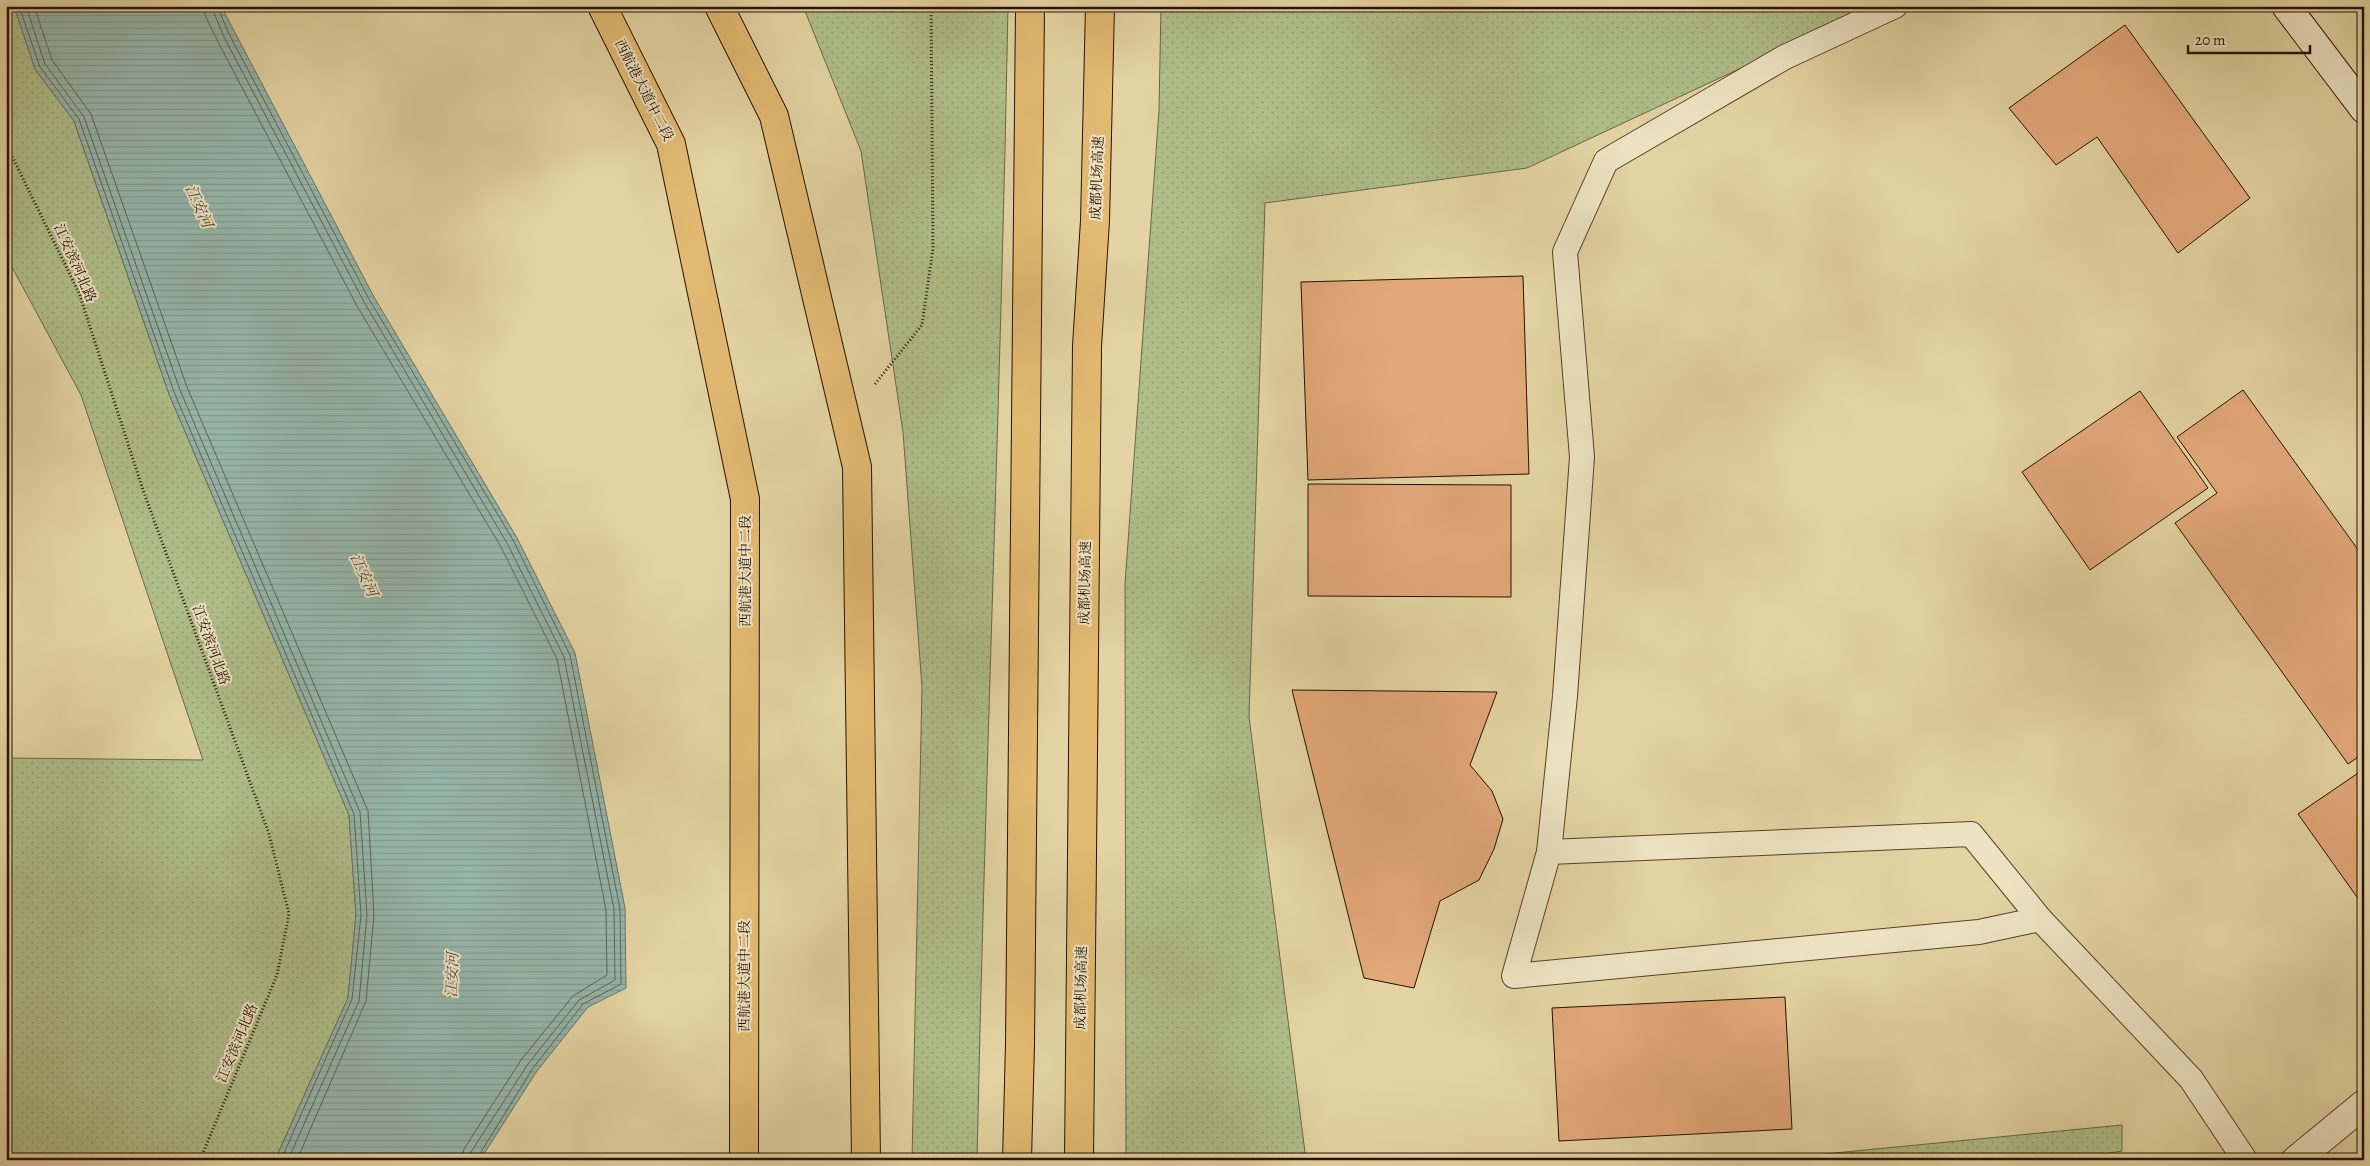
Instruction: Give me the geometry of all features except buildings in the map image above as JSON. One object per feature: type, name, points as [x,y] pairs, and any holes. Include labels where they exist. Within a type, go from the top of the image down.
[{"type":"main road","name":"西航港大道中二段","points":[[602,6],[671,144],[745,499],[744,1160]]},
{"type":"main road","points":[[719,6],[774,116],[857,467],[866,1160]]},
{"type":"main road","points":[[1017,1160],[1030,6]]},
{"type":"main road","name":"成都机场高速","points":[[1079,1160],[1088,346],[1096,221],[1100,6]]},
{"type":"street","points":[[2286,6],[2364,109]]},
{"type":"street","points":[[2296,1160],[2364,1104]]},
{"type":"lane","points":[[1895,6],[1785,57],[1606,161],[1565,252],[1582,457],[1565,696],[1549,852],[1514,976],[1979,932],[2040,919]]},
{"type":"lane","points":[[1549,852],[1971,834],[2040,919],[2191,1079],[2245,1160]]},
{"type":"path","points":[[846,420],[922,326],[933,248],[931,6]]},
{"type":"path","name":"江安滨河北路","points":[[6,144],[79,293],[143,490],[268,834],[289,914],[277,975],[200,1160]]},
{"type":"green space","points":[[6,6],[14,6],[35,69],[74,121],[169,394],[349,815],[356,915],[348,998],[275,1160],[6,1160],[6,758],[203,760],[81,395],[6,256]]},
{"type":"green space","points":[[803,6],[1008,6],[977,1160],[912,1160],[922,687],[903,432],[861,151]]},
{"type":"green space","points":[[1161,6],[1874,6],[1527,168],[1265,203],[1249,717],[1306,1160],[1126,1160],[1125,584],[1159,110]]},
{"type":"green space","points":[[2122,1125],[2122,1151],[2067,1160],[1763,1160]]},
{"type":"water","name":"江安河","points":[[14,6],[221,6],[374,297],[517,538],[575,653],[625,908],[626,988],[588,1007],[537,1071],[480,1160],[275,1160],[348,998],[356,915],[349,815],[169,394],[74,121],[35,69]]}]
